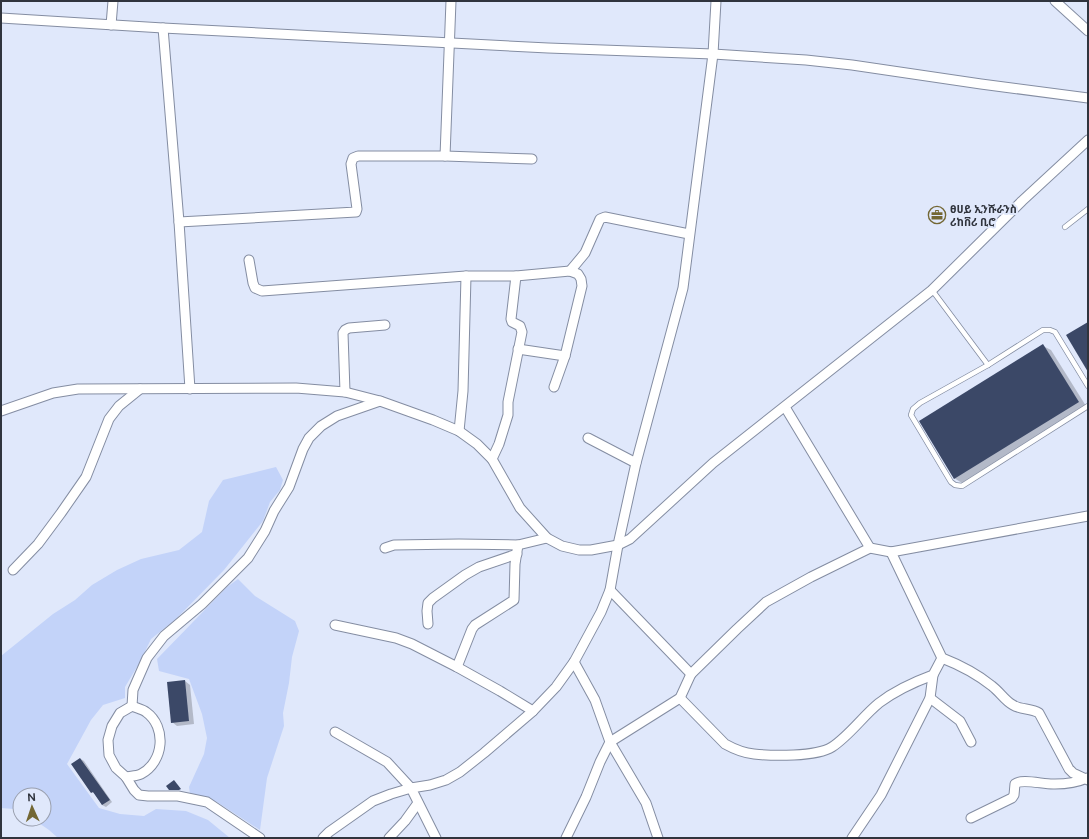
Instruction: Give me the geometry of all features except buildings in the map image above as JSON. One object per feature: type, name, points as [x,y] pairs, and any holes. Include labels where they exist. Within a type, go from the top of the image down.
[{"type":"street","points":[[111,25],[113,1]]},
{"type":"street","points":[[445,156],[451,1]]},
{"type":"street","points":[[323,838],[329,832],[373,801],[411,788],[430,785],[446,780],[460,772],[484,753],[533,711],[556,687],[574,662],[601,612],[610,590],[636,463],[681,294],[713,54],[716,1]]},
{"type":"street","points":[[1055,1],[1088,31]]},
{"type":"street","points":[[1,18],[449,43],[713,54],[852,65],[1088,98]]},
{"type":"street","points":[[163,28],[179,222],[190,389]]},
{"type":"street","points":[[1,410],[60,392],[78,389],[296,388],[345,392],[380,401],[460,431],[477,444],[492,459],[520,508],[547,538],[562,546],[579,550],[591,550],[618,545],[630,539],[713,464],[932,290],[1022,201],[1088,140]]},
{"type":"street","points":[[179,222],[356,212],[357,209],[351,164],[353,158],[358,156],[445,156],[532,159]]},
{"type":"street","points":[[570,272],[585,253],[600,219],[605,217],[689,234]]},
{"type":"street","points":[[249,260],[255,288],[262,291],[466,276],[516,276],[570,272],[578,274],[581,279],[582,286],[565,356],[554,387]]},
{"type":"street","points":[[460,431],[464,392],[466,276]]},
{"type":"street","points":[[492,459],[499,444],[508,415],[508,402],[521,328],[512,322],[511,319],[516,276]]},
{"type":"street","points":[[345,392],[343,333],[349,328],[385,325]]},
{"type":"street","points":[[518,349],[565,356]]},
{"type":"street","points":[[13,570],[38,544],[86,477],[109,419],[119,406],[140,389]]},
{"type":"street","points":[[132,706],[133,690],[147,658],[164,636],[202,604],[248,558],[265,531],[274,511],[289,487],[303,449],[309,438],[321,426],[337,416],[380,401]]},
{"type":"street","points":[[785,407],[870,548]]},
{"type":"street","points":[[588,438],[636,463]]},
{"type":"street","points":[[566,838],[610,742],[680,698],[691,674],[766,602],[811,577],[870,548],[890,552],[1088,516]]},
{"type":"street","points":[[428,624],[426,611],[428,603],[433,598],[479,567],[518,549],[547,538]]},
{"type":"street","points":[[384,548],[394,545],[452,544],[518,549]]},
{"type":"street","points":[[457,667],[475,625],[514,600],[515,564],[518,549]]},
{"type":"street","points":[[890,552],[942,658],[958,664],[994,687],[1011,705],[1019,708],[1034,710],[1039,713],[1069,769],[1073,773],[1087,779]]},
{"type":"street","points":[[610,590],[691,674]]},
{"type":"street","points":[[335,625],[396,638],[457,667],[533,711]]},
{"type":"street","points":[[852,838],[882,795],[930,698],[933,675],[942,658]]},
{"type":"street","points":[[574,662],[595,700],[610,742],[646,803],[658,838]]},
{"type":"street","points":[[680,698],[725,744],[732,748],[753,754],[802,754],[822,751],[833,746],[893,692],[933,675]]},
{"type":"street","points":[[930,698],[960,721],[971,742]]},
{"type":"street","points":[[132,706],[120,713],[112,726],[108,740],[109,755],[116,768],[126,777],[139,795],[178,796],[207,802],[260,838]]},
{"type":"street","points":[[126,777],[141,774],[152,765],[160,752],[161,737],[156,722],[146,712],[132,706]]},
{"type":"street","points":[[335,732],[387,762],[411,788],[436,838]]},
{"type":"street","points":[[970,818],[1012,798],[1014,796],[1015,784],[1017,782],[1022,781],[1057,784],[1087,779]]},
{"type":"street","points":[[389,838],[405,821],[418,803]]},
{"type":"lane","points":[[1065,227],[1088,209]]},
{"type":"lane","points":[[932,290],[988,365]]},
{"type":"lane","points":[[1088,386],[1055,332],[1043,330],[988,365],[920,402],[913,409],[911,415],[951,482],[955,485],[962,486],[1088,406]]},
{"type":"shaded area","points":[[276,467],[283,480],[280,490],[270,502],[263,521],[224,570],[176,619],[151,639],[140,662],[125,687],[125,698],[103,705],[91,720],[67,764],[99,808],[120,814],[144,816],[156,809],[186,811],[208,820],[230,838],[58,838],[45,827],[52,827],[52,787],[12,787],[12,809],[1,808],[1,656],[53,614],[75,600],[92,585],[117,570],[141,559],[179,550],[202,532],[209,501],[223,480]]},
{"type":"shaded area","points":[[238,579],[255,596],[295,621],[299,631],[292,657],[283,713],[284,726],[267,778],[260,830],[217,802],[190,794],[189,787],[204,754],[207,738],[202,714],[189,679],[159,671],[157,659],[227,587]]},
{"type":"place","name":"ፀሀይ ኢንሹራንስ ሪከቨሪ ቢሮ","points":[[937,215]]}]
